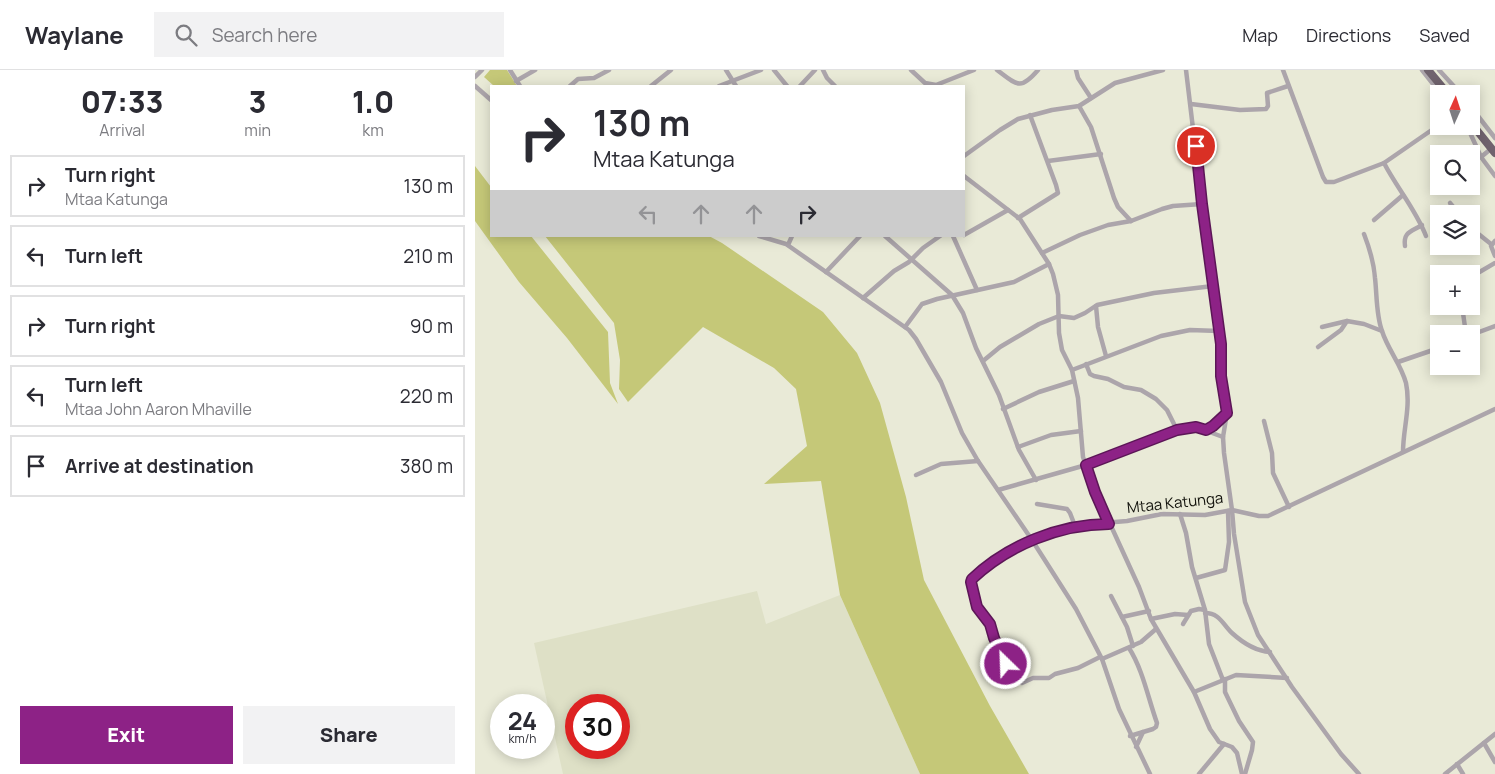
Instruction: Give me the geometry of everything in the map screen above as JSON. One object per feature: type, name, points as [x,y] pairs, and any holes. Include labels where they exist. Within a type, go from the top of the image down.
[{"type":"highway","points":[[1428,70],[1440,85]]},
{"type":"highway","points":[[1480,135],[1493,151]]},
{"type":"street","points":[[475,77],[483,70]]},
{"type":"street","points":[[510,70],[519,85]]},
{"type":"street","points":[[516,81],[535,70]]},
{"type":"street","points":[[571,85],[578,79],[594,78],[609,70]]},
{"type":"street","points":[[652,85],[671,70]]},
{"type":"street","points":[[726,70],[735,85]]},
{"type":"street","points":[[721,85],[761,70]]},
{"type":"street","points":[[774,70],[786,85]]},
{"type":"street","points":[[801,85],[815,70]]},
{"type":"street","points":[[823,70],[827,78],[834,85]]},
{"type":"street","points":[[911,70],[925,83],[936,85],[974,70]]},
{"type":"street","points":[[997,70],[1013,82],[1019,84],[1028,81],[1038,70]]},
{"type":"street","points":[[1076,70],[1078,78],[1091,98]]},
{"type":"street","points":[[965,155],[1009,124],[1030,115],[1079,106],[1115,84],[1163,70]]},
{"type":"street","points":[[1186,70],[1219,331],[1221,376],[1227,413],[1223,437],[1230,510],[1245,602],[1259,634],[1287,678],[1341,754],[1359,774]]},
{"type":"street","points":[[1283,70],[1324,181],[1334,182],[1384,163],[1430,131]]},
{"type":"street","points":[[1422,70],[1434,85]]},
{"type":"street","points":[[1439,70],[1453,85]]},
{"type":"street","points":[[475,86],[490,99]]},
{"type":"street","points":[[1191,104],[1240,110],[1266,109],[1268,106],[1267,93],[1288,86]]},
{"type":"street","points":[[1079,106],[1091,127],[1118,207],[1131,221]]},
{"type":"street","points":[[1018,218],[1057,193],[1057,185],[1030,115]]},
{"type":"street","points":[[1480,118],[1494,136],[1485,141]]},
{"type":"street","points":[[1471,135],[1481,157],[1495,176]]},
{"type":"street","points":[[1481,157],[1493,151]]},
{"type":"street","points":[[1047,161],[1101,154]]},
{"type":"street","points":[[1384,163],[1426,236]]},
{"type":"street","points":[[965,177],[1023,223],[1049,264],[1058,295],[1059,333],[1062,350],[1075,381],[1083,456],[1095,492],[1149,611],[1151,620],[1194,692],[1210,729],[1217,739],[1237,753],[1243,774]]},
{"type":"street","points":[[1374,220],[1403,195]]},
{"type":"street","points":[[1042,253],[1107,225],[1131,221],[1173,206],[1202,204]]},
{"type":"street","points":[[965,235],[1008,210]]},
{"type":"street","points":[[1405,246],[1404,238],[1406,235],[1421,225]]},
{"type":"street","points":[[1364,234],[1369,246],[1375,275],[1382,331],[1398,362],[1406,383],[1408,401],[1403,452]]},
{"type":"street","points":[[1480,234],[1493,242],[1495,256]]},
{"type":"street","points":[[762,237],[788,245],[905,327],[916,339],[941,382],[962,433],[978,461],[1076,609],[1101,658],[1130,736],[1150,774]]},
{"type":"street","points":[[788,245],[792,237]]},
{"type":"street","points":[[827,272],[859,237]]},
{"type":"street","points":[[886,237],[952,295],[963,313],[976,348],[993,379],[1017,447],[1035,480]]},
{"type":"street","points":[[863,298],[894,271],[912,260],[923,248],[939,237]]},
{"type":"street","points":[[955,238],[977,290]]},
{"type":"street","points":[[1480,271],[1495,263]]},
{"type":"street","points":[[905,327],[923,304],[952,295],[1014,282],[1049,264]]},
{"type":"street","points":[[983,361],[1039,324],[1059,316],[1074,318],[1096,306],[1147,295],[1213,286]]},
{"type":"street","points":[[1096,306],[1098,327],[1106,356]]},
{"type":"street","points":[[1322,327],[1347,321],[1364,324],[1382,331]]},
{"type":"street","points":[[1318,347],[1341,330],[1347,321]]},
{"type":"street","points":[[1480,332],[1495,326]]},
{"type":"street","points":[[1072,370],[1161,336],[1190,330],[1219,331]]},
{"type":"street","points":[[1398,362],[1430,351]]},
{"type":"street","points":[[1086,364],[1090,374],[1094,376],[1107,379],[1124,387],[1141,390],[1156,398],[1167,410],[1177,430]]},
{"type":"street","points":[[1003,409],[1039,392],[1075,381]]},
{"type":"street","name":"Mtaa Katunga","points":[[1006,664],[990,624],[977,607],[971,582],[980,571],[1021,545],[1064,528],[1091,524],[1109,524],[1162,514],[1205,515],[1230,510],[1259,516],[1269,516],[1495,409]]},
{"type":"street","points":[[1206,430],[1227,413]]},
{"type":"street","points":[[1264,421],[1272,453],[1273,473],[1289,507]]},
{"type":"street","points":[[998,490],[1086,465],[1177,430],[1196,427],[1223,437]]},
{"type":"street","points":[[1017,447],[1051,435],[1081,431]]},
{"type":"street","points":[[916,475],[941,464],[978,461]]},
{"type":"street","points":[[1037,504],[1067,509],[1075,526]]},
{"type":"street","points":[[1196,578],[1225,570],[1229,542],[1230,510]]},
{"type":"street","points":[[1180,514],[1205,612],[1209,644],[1224,679],[1225,692],[1239,721],[1253,742],[1243,774]]},
{"type":"street","points":[[1111,596],[1127,627],[1131,647],[1157,723],[1155,728],[1130,736]]},
{"type":"street","points":[[1183,624],[1191,611],[1199,609],[1218,617],[1231,632],[1260,652],[1270,652]]},
{"type":"street","points":[[1122,617],[1149,611]]},
{"type":"street","points":[[1151,620],[1175,614],[1187,615]]},
{"type":"street","points":[[1022,682],[1033,678],[1049,678],[1055,674],[1078,668],[1131,647],[1141,642],[1157,629]]},
{"type":"street","points":[[1194,692],[1236,675],[1287,678]]},
{"type":"street","points":[[1136,747],[1143,732]]},
{"type":"street","points":[[1445,774],[1495,734]]},
{"type":"street","points":[[1484,743],[1495,762]]},
{"type":"street","points":[[1199,774],[1224,744]]},
{"type":"street","points":[[1457,764],[1463,774]]},
{"type":"shaded area","points":[[757,591],[766,624],[840,595],[920,774],[563,774],[555,738],[555,694],[545,694],[534,643]]},
{"type":"green space","points":[[490,70],[507,70],[516,85],[493,85],[484,77]]},
{"type":"green space","points":[[475,166],[490,186],[490,237],[532,237],[608,332],[610,383],[618,404],[567,338],[519,282],[475,221]]},
{"type":"green space","points":[[546,237],[711,237],[823,312],[857,353],[880,403],[906,497],[924,580],[990,706],[1029,774],[920,774],[840,595],[821,481],[764,484],[807,446],[796,389],[774,368],[703,327],[628,402],[619,389],[620,360],[614,323]]},
{"type":"route","points":[[1006,664],[990,624],[977,607],[971,582],[972,579],[994,561],[1021,545],[1064,528],[1091,524],[1109,524],[1086,465],[1177,430],[1196,427],[1206,430],[1227,413],[1221,376],[1221,344],[1196,146]]}]
